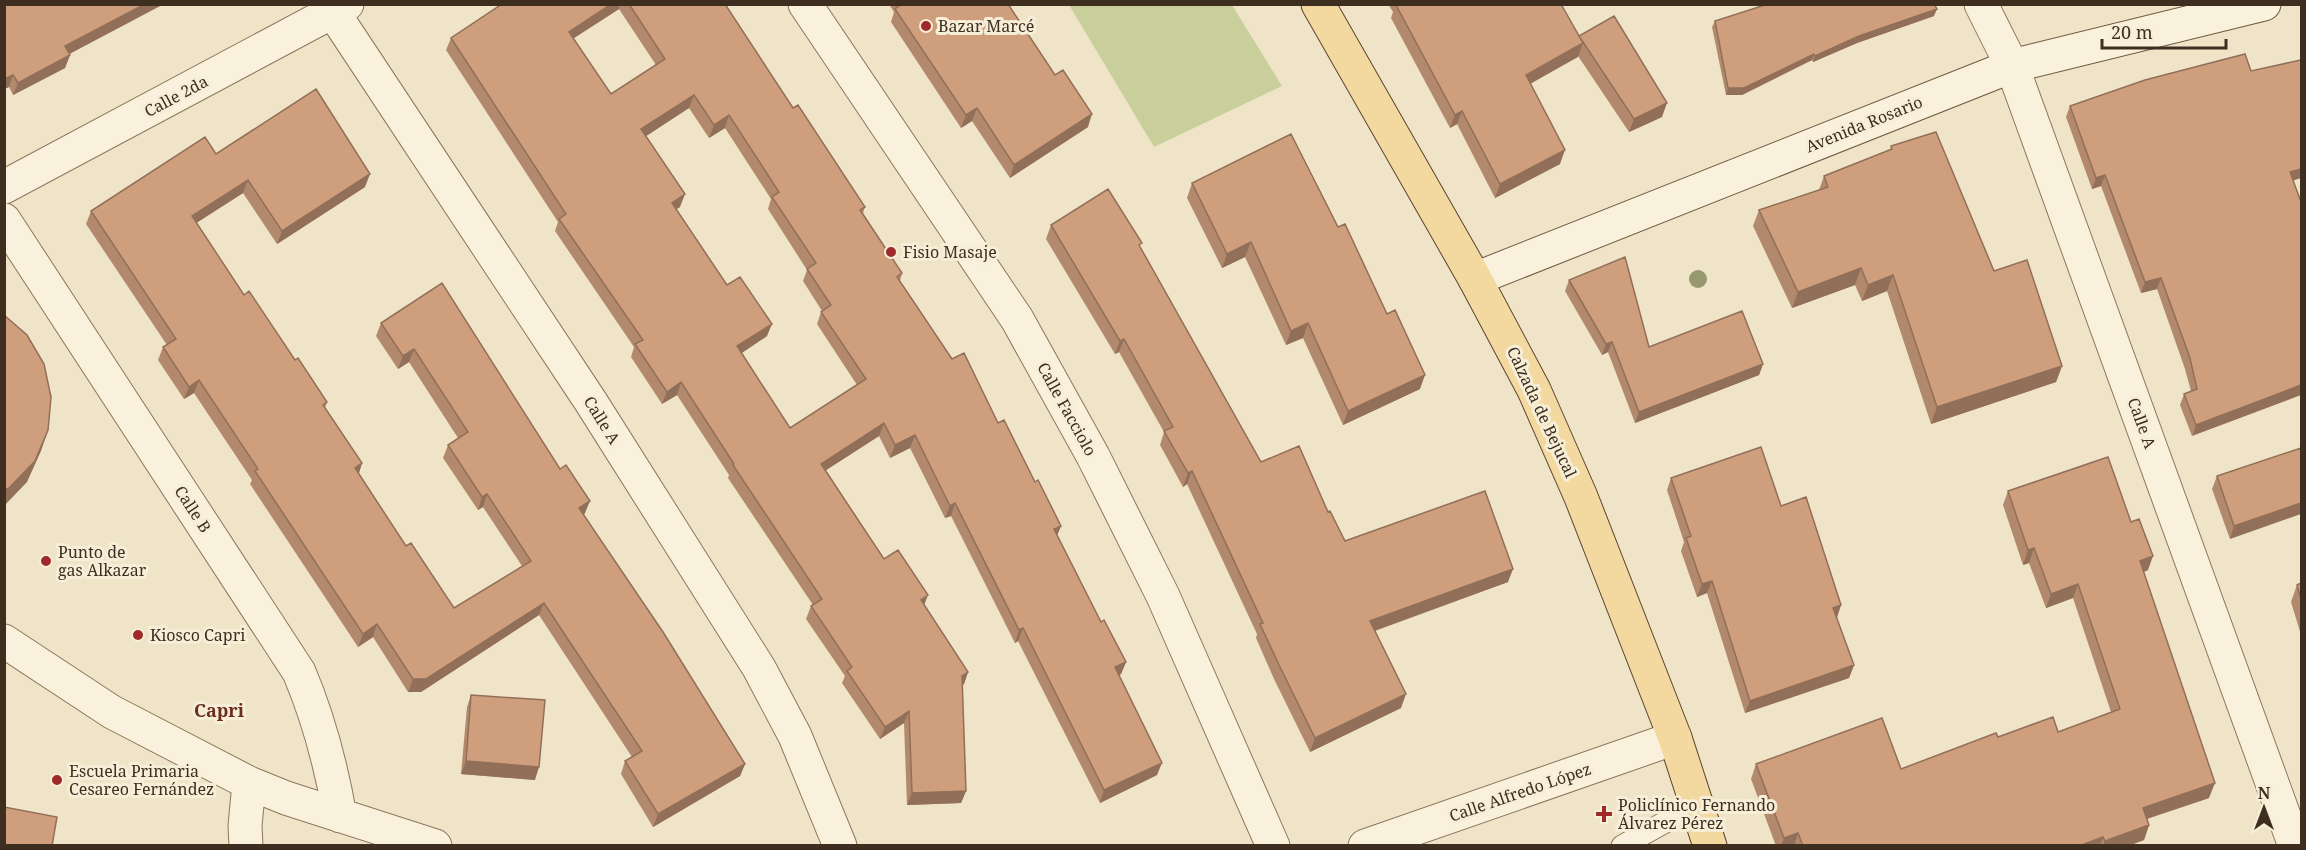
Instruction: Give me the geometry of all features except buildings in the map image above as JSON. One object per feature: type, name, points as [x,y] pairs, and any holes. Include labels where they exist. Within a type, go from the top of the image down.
[{"type":"main road","name":"Calzada de Bejucal","points":[[1318,4],[1475,279],[1534,390],[1581,497],[1675,738],[1710,846]]},
{"type":"street","name":"Calle Facciolo","points":[[805,4],[1017,319],[1094,456],[1163,596],[1273,846]]},
{"type":"street","name":"Calle A","points":[[1981,4],[2012,66],[2290,841]]},
{"type":"street","name":"Avenida Rosario","points":[[1475,279],[2012,66],[2264,4]]},
{"type":"street","name":"Calle A","points":[[340,8],[759,668],[795,736],[840,846]]},
{"type":"street","name":"Calle 2da","points":[[4,187],[340,8]]},
{"type":"street","name":"Calle B","points":[[4,220],[299,672],[316,712],[330,759],[340,816]]},
{"type":"street","points":[[4,641],[112,712],[249,783],[340,816],[435,846]]},
{"type":"street","name":"Calle Alfredo López","points":[[1365,846],[1675,738]]},
{"type":"street","points":[[246,846],[244,826],[249,783]]},
{"type":"lane","points":[[1622,846],[1696,805]]},
{"type":"green space","points":[[1069,5],[1232,5],[1282,86],[1154,147]]},
{"type":"place","name":"Bazar Marcé","points":[[926,26]]},
{"type":"place","name":"Fisio Masaje","points":[[891,252]]},
{"type":"place","name":"Punto de gas Alkazar","points":[[46,561]]},
{"type":"place","name":"Kiosco Capri","points":[[138,635]]},
{"type":"place","name":"Escuela Primaria Cesareo Fernández","points":[[57,780]]},
{"type":"place","name":"Policlínico Fernando Álvarez Pérez","points":[[1604,814]]},
{"type":"district","name":"Capri","points":[[219,711]]}]
